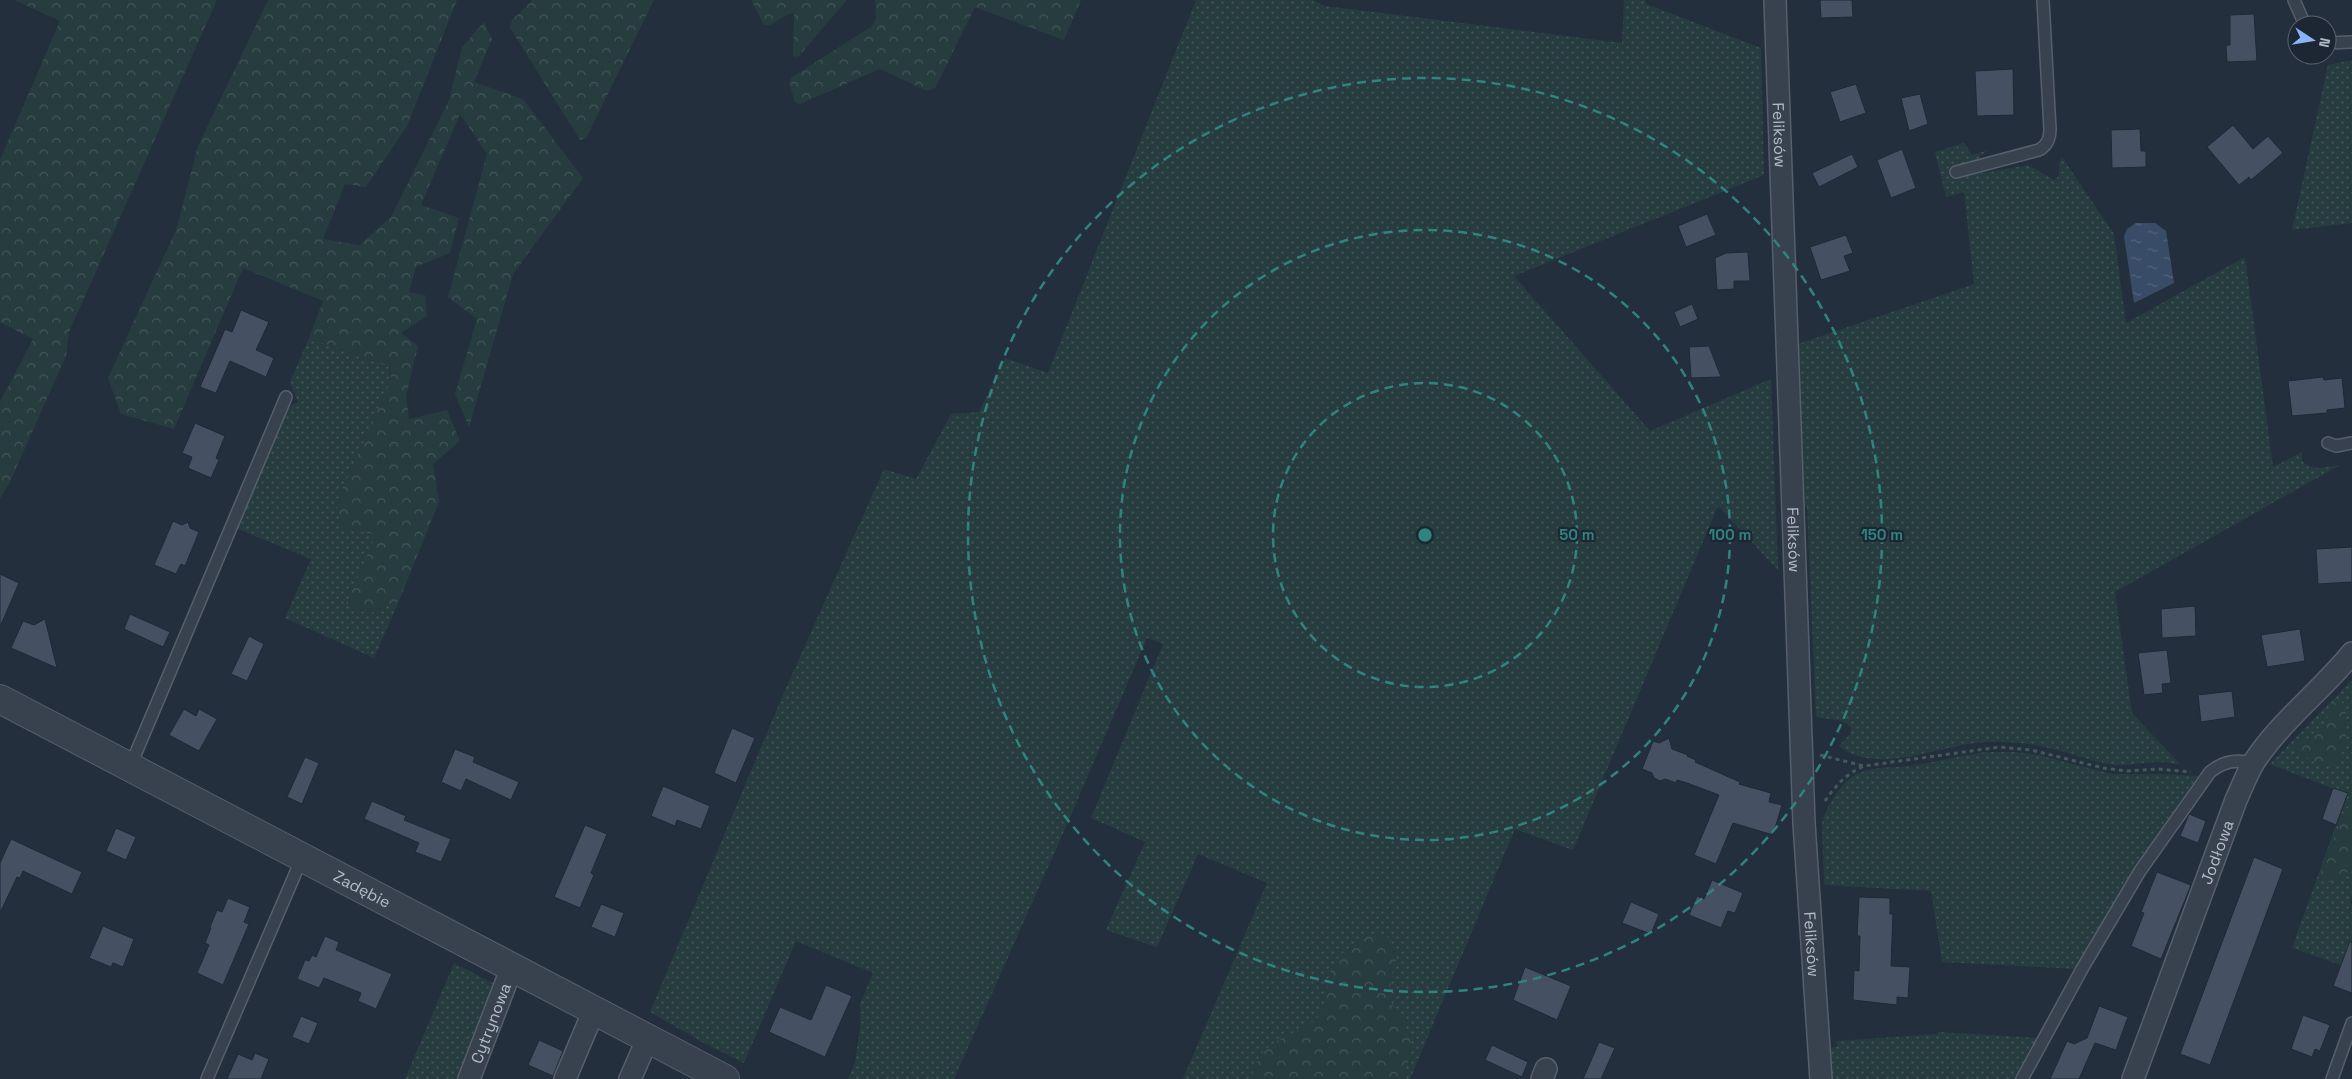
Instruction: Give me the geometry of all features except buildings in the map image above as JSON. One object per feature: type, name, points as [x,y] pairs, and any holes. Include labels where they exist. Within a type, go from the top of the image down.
[{"type":"street","name":"Feliksów","points":[[1775,0],[1804,823],[1821,1079]]},
{"type":"street","name":"Jodłowa","points":[[2133,1079],[2236,800],[2253,763],[2265,747],[2352,653]]},
{"type":"street","name":"Zadębie","points":[[0,699],[725,1079]]},
{"type":"street","name":"Cytrynowa","points":[[469,1079],[512,966]]},
{"type":"street","points":[[565,1079],[594,1010]]},
{"type":"street","points":[[630,1079],[648,1038]]},
{"type":"lane","points":[[1956,172],[2035,151],[2044,147],[2048,142],[2050,128],[2043,0]]},
{"type":"lane","points":[[2294,0],[2301,15]]},
{"type":"lane","points":[[2337,42],[2352,42]]},
{"type":"lane","points":[[130,767],[286,397]]},
{"type":"lane","points":[[2328,444],[2336,446],[2352,443]]},
{"type":"lane","points":[[2022,1079],[2082,969],[2140,871],[2211,771],[2224,763],[2234,760],[2253,763]]},
{"type":"lane","points":[[207,1079],[302,858]]},
{"type":"lane","points":[[2332,1079],[2352,1023]]},
{"type":"path","points":[[1804,823],[1817,812],[1836,785],[1854,770],[1864,766],[2000,747],[2031,750],[2103,768],[2126,771],[2158,769],[2211,771]]},
{"type":"path","points":[[1802,756],[1830,756],[1864,766]]},
{"type":"green space","points":[[14,0],[217,0],[69,332],[66,356],[10,482],[0,499],[0,402],[33,339],[0,322],[0,160],[60,21]]},
{"type":"green space","points":[[268,0],[457,0],[407,126],[366,187],[345,184],[323,239],[359,245],[391,217],[449,100],[462,47],[484,22],[492,39],[474,82],[523,99],[583,178],[513,274],[469,427],[455,394],[477,319],[448,297],[487,154],[460,114],[421,205],[459,218],[450,253],[416,267],[409,292],[425,295],[427,316],[401,333],[418,346],[406,396],[409,419],[447,410],[460,441],[433,464],[439,502],[399,601],[371,613],[346,605],[376,534],[342,529],[336,503],[391,380],[390,367],[309,338],[323,301],[243,268],[174,429],[121,414],[108,378],[176,230],[198,146]]},
{"type":"green space","points":[[533,0],[654,0],[586,138],[580,140],[510,28],[512,20]]},
{"type":"green space","points":[[751,0],[847,0],[798,57],[793,56],[794,14],[790,13],[770,25],[764,25]]},
{"type":"green space","points":[[875,0],[1081,0],[1064,40],[975,7],[935,88],[927,91],[880,69],[800,104],[795,103],[790,85],[791,78],[872,26],[876,19]]},
{"type":"green space","points":[[1196,0],[1313,0],[1325,6],[1622,43],[1624,0],[1645,0],[1646,4],[1761,48],[1764,175],[1514,276],[1650,431],[1771,379],[1778,570],[1718,506],[1573,850],[1515,829],[1410,1079],[1183,1079],[1267,883],[1198,854],[1157,947],[1106,930],[1145,842],[1091,818],[1163,644],[1147,638],[954,1079],[848,1079],[855,1062],[860,1027],[860,1004],[873,973],[796,941],[744,1063],[702,1042],[650,1012],[782,697],[884,469],[916,479],[951,414],[979,412],[1005,358],[1048,373]]},
{"type":"green space","points":[[2352,60],[2352,223],[2292,230],[2328,65],[2337,65],[2337,63]]},
{"type":"green space","points":[[1964,143],[1972,155],[1989,150],[1978,161],[1978,167],[1983,173],[2028,165],[2054,180],[2059,176],[2059,163],[2062,157],[2114,234],[2126,323],[2245,257],[2273,467],[2302,452],[2302,461],[2311,467],[2320,468],[2340,465],[2115,592],[2132,713],[2180,764],[2157,762],[2116,765],[2043,746],[1995,742],[1969,744],[1890,759],[1871,759],[1854,755],[1839,746],[1850,734],[1851,728],[1848,724],[1816,716],[1807,506],[1800,509],[1795,345],[1974,284],[1964,192],[1946,197],[1935,152]]},
{"type":"green space","points":[[309,338],[389,367],[391,380],[376,534],[371,613],[399,601],[374,658],[285,618],[311,559],[236,528],[287,407],[298,402],[290,382]]},
{"type":"green space","points":[[2352,680],[2352,894],[2350,903],[2352,904],[2352,969],[2292,948],[2347,794],[2270,764]]},
{"type":"green space","points":[[2338,700],[2345,705],[2346,739],[2337,761],[2331,767],[2325,767],[2294,751],[2293,748],[2294,745],[2319,731]]},
{"type":"green space","points":[[1985,752],[2016,752],[2038,755],[2112,774],[2198,776],[2144,856],[2076,969],[1942,962],[1931,891],[1824,885],[1822,823],[1835,795],[1851,778],[1863,771],[1910,766]]},
{"type":"green space","points":[[2352,799],[2352,866],[2341,879],[2325,882],[2321,873],[2322,862]]},
{"type":"green space","points":[[1370,935],[1386,935],[1398,952],[1391,979],[1390,993],[1395,1010],[1408,1030],[1411,1044],[1407,1065],[1401,1079],[1251,1079],[1258,1061],[1268,1048],[1309,1025],[1318,1017],[1324,1006],[1329,976],[1334,964],[1348,950]]},
{"type":"green space","points":[[454,963],[498,986],[463,1079],[405,1079]]},
{"type":"green space","points":[[1938,1032],[2040,1038],[2016,1079],[1831,1079],[1828,1048],[1837,1047],[1836,1041],[1938,1034]]},
{"type":"water","points":[[2136,223],[2155,223],[2166,231],[2174,283],[2134,303],[2124,236],[2127,229]]}]
